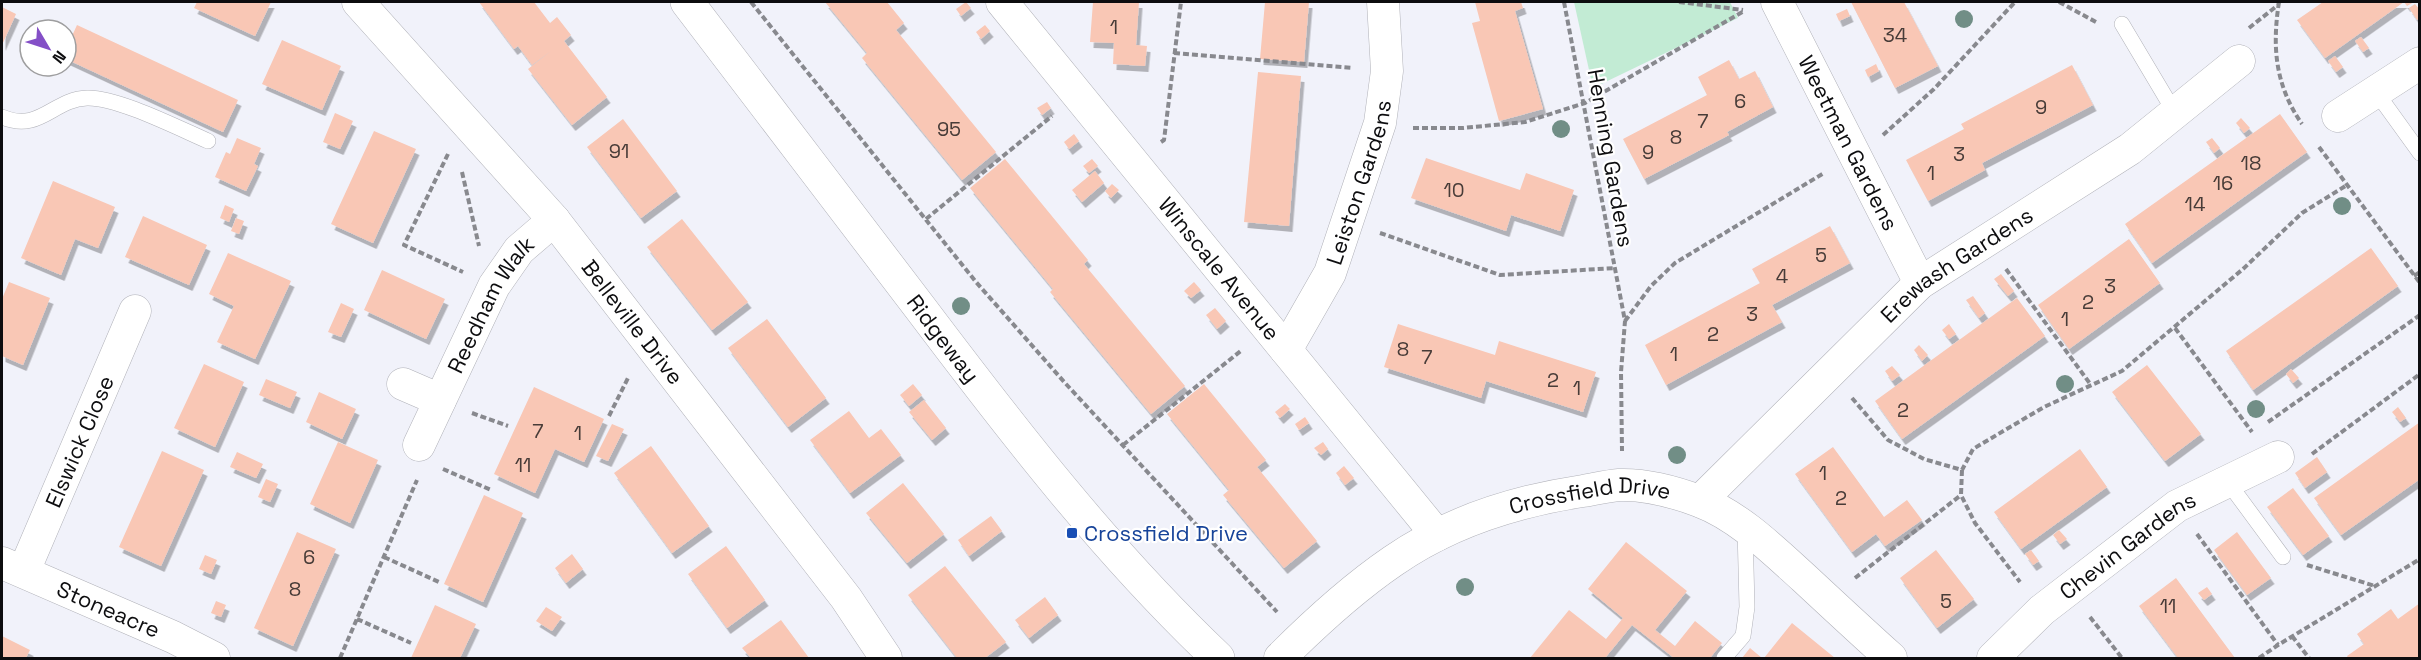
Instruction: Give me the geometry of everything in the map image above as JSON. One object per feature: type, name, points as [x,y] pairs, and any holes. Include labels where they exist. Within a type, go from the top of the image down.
[{"type":"street","name":"Belleville Drive","points":[[358,2],[459,130],[554,220],[846,598],[886,658]]},
{"type":"street","name":"Ridgeway","points":[[687,2],[990,401],[1082,513],[1184,626],[1218,658]]},
{"type":"street","name":"Winscale Avenue","points":[[1002,2],[1437,535]]},
{"type":"street","name":"Leiston Gardens","points":[[1277,339],[1330,273],[1380,123],[1387,71],[1383,2]]},
{"type":"street","name":"Weetman Gardens","points":[[1778,2],[1920,283]]},
{"type":"street","name":"Erewash Gardens","points":[[1700,501],[1920,283],[2130,149],[2239,61]]},
{"type":"street","points":[[2338,116],[2420,63]]},
{"type":"street","name":"Reedham Walk","points":[[422,453],[440,400],[490,284],[519,250],[554,220]]},
{"type":"street","name":"Elswick Close","points":[[13,567],[135,311]]},
{"type":"street","name":"Reedham Walk","points":[[403,384],[440,400]]},
{"type":"street","name":"Chevin Gardens","points":[[1993,658],[2042,610],[2177,506],[2278,457]]},
{"type":"street","name":"Crossfield Drive","points":[[1290,648],[1393,561],[1437,535],[1468,521],[1512,506],[1560,494],[1620,485],[1662,490],[1700,501],[1745,528],[1780,556],[1891,658]]},
{"type":"street","name":"Stoneacre","points":[[13,567],[173,637],[214,658]]},
{"type":"lane","points":[[2122,24],[2175,113]]},
{"type":"lane","points":[[2376,92],[2420,153]]},
{"type":"lane","points":[[2,117],[23,122],[35,121],[63,105],[86,98],[109,100],[208,141]]},
{"type":"lane","points":[[2228,482],[2283,557]]},
{"type":"lane","points":[[1724,658],[1743,636],[1747,607],[1745,528]]},
{"type":"path","points":[[751,2],[976,282],[1123,445],[1290,648]]},
{"type":"path","points":[[1134,164],[1164,140],[1181,2]]},
{"type":"path","name":"Henning Gardens","points":[[1564,2],[1624,321],[1621,372],[1622,453]]},
{"type":"path","points":[[1417,129],[1463,128],[1525,122],[1585,104],[1745,10],[1679,2]]},
{"type":"path","points":[[1624,321],[1652,286],[1675,263],[1876,142],[1934,89],[2015,2]]},
{"type":"path","points":[[1174,53],[1387,71]]},
{"type":"path","points":[[926,219],[1078,95]]},
{"type":"path","points":[[459,130],[490,284]]},
{"type":"path","points":[[459,130],[404,245],[490,284]]},
{"type":"path","points":[[2042,610],[1975,523],[1960,495],[1962,470],[1973,449],[2044,407],[2122,371],[2243,269],[2302,213],[2347,185]]},
{"type":"path","points":[[1347,222],[1500,275],[1615,268]]},
{"type":"path","points":[[1985,241],[2091,385]]},
{"type":"path","points":[[2414,276],[2420,272]]},
{"type":"path","points":[[2253,432],[2420,315]]},
{"type":"path","points":[[2175,328],[2253,432],[2290,470],[2420,374]]},
{"type":"path","points":[[1123,445],[1277,339]]},
{"type":"path","points":[[609,416],[647,340]]},
{"type":"path","points":[[1830,372],[1888,440],[1924,459],[1962,470]]},
{"type":"path","points":[[340,658],[384,557],[422,453],[491,490]]},
{"type":"path","points":[[1828,600],[1960,495]]},
{"type":"path","points":[[2177,506],[2278,645]]},
{"type":"path","points":[[384,557],[439,582]]},
{"type":"path","points":[[2283,557],[2375,586]]},
{"type":"path","points":[[2259,658],[2420,559]]},
{"type":"path","points":[[2068,589],[2122,658]]},
{"type":"path","points":[[357,619],[411,643]]},
{"type":"path","points":[[2292,636],[2308,658]]},
{"type":"green space","points":[[1574,2],[1730,2],[1738,18],[1593,88]]},
{"type":"building","points":[[197,2],[271,2],[255,36],[194,8]]},
{"type":"building","points":[[479,2],[534,2],[550,23],[557,17],[571,35],[564,41],[607,97],[572,125],[528,69],[551,51],[532,65],[518,46],[514,49]]},
{"type":"building","points":[[825,2],[887,2],[904,23],[896,30],[996,152],[962,180],[862,58],[867,53]]},
{"type":"building","points":[[966,2],[971,8],[961,16],[956,9]]},
{"type":"building","points":[[1093,2],[1139,2],[1136,45],[1147,46],[1145,66],[1113,64],[1114,43],[1090,42]]},
{"type":"building","points":[[1265,2],[1309,2],[1304,62],[1260,59]]},
{"type":"building","points":[[1475,2],[1521,2],[1523,8],[1515,11],[1543,109],[1499,121],[1472,23],[1480,21]]},
{"type":"building","points":[[1851,2],[1904,2],[1938,66],[1895,88]]},
{"type":"building","points":[[2323,2],[2404,2],[2325,58],[2297,20]]},
{"type":"building","points":[[2415,4],[2420,10],[2420,18],[2417,20],[2409,8]]},
{"type":"building","points":[[2,7],[16,14],[2,45]]},
{"type":"building","points":[[1847,9],[1850,16],[1839,21],[1836,14]]},
{"type":"building","points":[[78,25],[238,100],[223,132],[78,65]]},
{"type":"building","points":[[985,25],[990,31],[981,39],[976,32]]},
{"type":"building","points":[[2361,37],[2369,48],[2363,52],[2355,41]]},
{"type":"building","points":[[282,40],[341,66],[322,110],[262,84]]},
{"type":"building","points":[[2335,56],[2343,67],[2336,72],[2328,61]]},
{"type":"building","points":[[1729,60],[1739,79],[1755,71],[1773,107],[1727,132],[1729,135],[1644,179],[1623,139],[1707,95],[1698,77]]},
{"type":"building","points":[[1876,64],[1879,71],[1868,77],[1865,70]]},
{"type":"building","points":[[2072,65],[2093,105],[1982,163],[1985,170],[1928,201],[1906,160],[1964,129],[1961,124]]},
{"type":"building","points":[[1258,72],[1301,76],[1289,226],[1244,222]]},
{"type":"building","points":[[1047,102],[1051,108],[1042,115],[1037,108]]},
{"type":"building","points":[[335,113],[353,121],[340,149],[323,142]]},
{"type":"building","points":[[2280,114],[2307,152],[2152,263],[2125,224]]},
{"type":"building","points":[[2241,118],[2250,128],[2244,133],[2236,123]]},
{"type":"building","points":[[623,119],[677,191],[641,218],[587,147]]},
{"type":"building","points":[[374,131],[416,149],[373,243],[331,224]]},
{"type":"building","points":[[1074,134],[1079,141],[1069,149],[1064,142]]},
{"type":"building","points":[[237,138],[261,148],[254,164],[258,166],[246,191],[215,177],[226,152],[230,154]]},
{"type":"building","points":[[2212,138],[2220,148],[2214,153],[2206,142]]},
{"type":"building","points":[[1426,158],[1520,190],[1526,173],[1574,190],[1560,231],[1511,215],[1506,231],[1411,198]]},
{"type":"building","points":[[1005,159],[1088,260],[1084,264],[1185,386],[1151,414],[1050,292],[1053,289],[970,188]]},
{"type":"building","points":[[1092,159],[1098,166],[1089,173],[1083,166]]},
{"type":"building","points":[[1095,171],[1104,183],[1082,202],[1072,190]]},
{"type":"building","points":[[53,181],[115,207],[98,248],[75,239],[61,275],[21,258]]},
{"type":"building","points":[[1112,184],[1119,190],[1111,198],[1105,191]]},
{"type":"building","points":[[225,205],[234,209],[229,222],[220,218]]},
{"type":"building","points":[[143,216],[207,245],[189,285],[125,257]]},
{"type":"building","points":[[236,218],[244,221],[239,234],[231,231]]},
{"type":"building","points":[[682,219],[748,302],[712,330],[647,247]]},
{"type":"building","points":[[1830,226],[1850,263],[1772,305],[1782,322],[1666,385],[1645,345],[1760,283],[1752,269]]},
{"type":"building","points":[[2129,239],[2160,283],[2069,349],[2038,305]]},
{"type":"building","points":[[2371,248],[2398,286],[2253,390],[2226,351]]},
{"type":"building","points":[[228,253],[291,281],[255,359],[217,342],[234,306],[209,294]]},
{"type":"building","points":[[382,270],[445,299],[426,339],[364,310]]},
{"type":"building","points":[[2001,274],[2014,291],[2008,296],[1994,279]]},
{"type":"building","points":[[9,282],[50,298],[23,365],[2,356],[2,299]]},
{"type":"building","points":[[1194,282],[1201,290],[1191,298],[1184,291]]},
{"type":"building","points":[[1973,296],[1985,313],[1979,318],[1966,300]]},
{"type":"building","points":[[2017,298],[2045,336],[1902,439],[1875,401]]},
{"type":"building","points":[[341,303],[354,309],[341,337],[328,332]]},
{"type":"building","points":[[1215,308],[1226,321],[1217,329],[1206,315]]},
{"type":"building","points":[[767,319],[826,398],[788,427],[728,348]]},
{"type":"building","points":[[1398,324],[1495,355],[1499,341],[1596,372],[1583,412],[1486,381],[1481,398],[1384,367]]},
{"type":"building","points":[[1949,324],[1956,334],[1949,339],[1942,330]]},
{"type":"building","points":[[1919,345],[1928,355],[1922,361],[1914,350]]},
{"type":"building","points":[[204,364],[244,382],[215,447],[174,428]]},
{"type":"building","points":[[2147,365],[2201,434],[2165,461],[2112,392]]},
{"type":"building","points":[[1892,366],[1900,375],[1892,381],[1885,371]]},
{"type":"building","points":[[2291,369],[2299,378],[2293,383],[2286,374]]},
{"type":"building","points":[[266,379],[297,392],[290,408],[259,395]]},
{"type":"building","points":[[913,384],[922,395],[909,406],[900,395]]},
{"type":"building","points":[[1204,384],[1266,460],[1257,467],[1317,541],[1284,568],[1223,495],[1229,490],[1167,414]]},
{"type":"building","points":[[534,387],[604,419],[584,462],[555,449],[535,493],[494,474]]},
{"type":"building","points":[[319,392],[356,409],[342,439],[306,422]]},
{"type":"building","points":[[924,400],[946,428],[932,440],[909,412]]},
{"type":"building","points":[[1285,404],[1290,409],[1280,418],[1275,412]]},
{"type":"building","points":[[2398,407],[2406,418],[2400,422],[2392,412]]},
{"type":"building","points":[[849,411],[869,438],[881,429],[901,455],[850,493],[810,440]]},
{"type":"building","points":[[1305,417],[1309,423],[1299,430],[1295,424]]},
{"type":"building","points":[[2420,422],[2420,479],[2341,535],[2314,498]]},
{"type":"building","points":[[612,424],[624,429],[608,461],[596,456]]},
{"type":"building","points":[[338,442],[378,460],[350,523],[310,504]]},
{"type":"building","points":[[1323,442],[1328,449],[1321,455],[1314,448]]},
{"type":"building","points":[[651,446],[709,526],[672,553],[614,473]]},
{"type":"building","points":[[1833,447],[1884,517],[1907,500],[1922,520],[1885,546],[1876,534],[1852,552],[1795,474]]},
{"type":"building","points":[[2080,449],[2107,487],[2021,549],[1994,512]]},
{"type":"building","points":[[162,451],[204,470],[161,566],[119,547]]},
{"type":"building","points":[[237,452],[263,464],[256,478],[230,467]]},
{"type":"building","points":[[2317,457],[2327,472],[2305,488],[2295,473]]},
{"type":"building","points":[[1344,466],[1354,478],[1345,485],[1336,473]]},
{"type":"building","points":[[266,479],[278,484],[270,502],[258,497]]},
{"type":"building","points":[[903,483],[944,534],[907,563],[866,513]]},
{"type":"building","points":[[2293,488],[2329,536],[2303,555],[2267,507]]},
{"type":"building","points":[[484,495],[523,513],[483,602],[444,584]]},
{"type":"building","points":[[991,516],[1002,531],[969,556],[958,540]]},
{"type":"building","points":[[2059,530],[2067,539],[2060,544],[2053,535]]},
{"type":"building","points":[[297,532],[336,549],[293,646],[254,628]]},
{"type":"building","points":[[2237,532],[2271,578],[2247,595],[2214,550]]},
{"type":"building","points":[[1626,542],[1687,591],[1655,630],[1675,646],[1695,621],[1722,643],[1710,658],[1674,658],[1632,625],[1605,658],[1530,658],[1569,610],[1606,639],[1623,618],[1588,589]]},
{"type":"building","points":[[726,546],[765,600],[727,628],[688,574]]},
{"type":"building","points":[[1936,550],[1974,599],[1937,628],[1900,578]]},
{"type":"building","points":[[2031,550],[2039,561],[2033,565],[2025,554]]},
{"type":"building","points":[[572,554],[583,569],[566,583],[555,568]]},
{"type":"building","points":[[205,555],[217,560],[211,574],[199,569]]},
{"type":"building","points":[[945,566],[1006,642],[985,658],[957,658],[908,595]]},
{"type":"building","points":[[2176,578],[2235,658],[2178,658],[2139,606]]},
{"type":"building","points":[[2207,587],[2212,594],[2204,600],[2198,593]]},
{"type":"building","points":[[1045,597],[1058,615],[1029,638],[1015,620]]},
{"type":"building","points":[[216,601],[226,605],[221,617],[211,613]]},
{"type":"building","points":[[2420,603],[2420,658],[2348,658],[2347,656],[2364,644],[2357,634],[2391,609],[2398,619]]},
{"type":"building","points":[[435,605],[476,624],[460,658],[411,658]]},
{"type":"building","points":[[546,607],[562,617],[552,631],[536,621]]},
{"type":"building","points":[[781,620],[809,658],[751,658],[742,648]]},
{"type":"building","points":[[1792,623],[1835,658],[1764,658]]},
{"type":"building","points":[[2,636],[30,650],[26,658],[2,658]]},
{"type":"building","points":[[1750,648],[1762,658],[1742,658]]},
{"type":"place","name":"Crossfield Drive","points":[[1072,533]]}]
